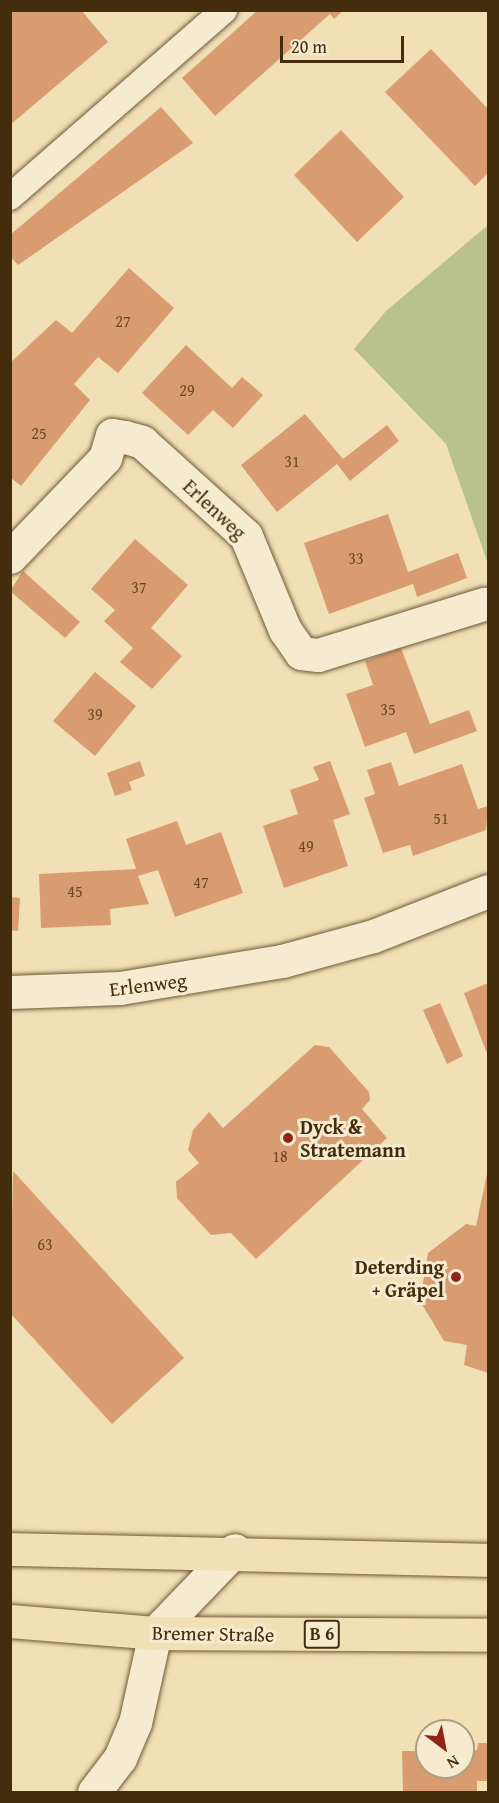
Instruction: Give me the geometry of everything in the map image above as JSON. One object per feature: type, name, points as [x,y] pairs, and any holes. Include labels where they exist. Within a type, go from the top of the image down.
[{"type":"main road","points":[[10,1549],[235,1550],[489,1560]]},
{"type":"main road","name":"Bremer Straße","points":[[10,1621],[155,1633],[489,1635]]},
{"type":"street","name":"Erlenweg","points":[[10,557],[105,458],[112,435],[125,436],[142,442],[246,536],[285,630],[302,653],[318,655],[484,604]]},
{"type":"street","name":"Erlenweg","points":[[10,992],[120,988],[282,961],[373,936],[489,891]]},
{"type":"street","points":[[94,1792],[120,1758],[135,1723],[155,1633],[235,1550]]},
{"type":"lane","points":[[10,197],[224,10]]},
{"type":"green space","points":[[488,225],[488,564],[446,444],[354,349],[386,311]]},
{"type":"building","points":[[10,10],[81,10],[108,42],[10,125]]},
{"type":"building","points":[[258,10],[344,10],[334,19],[330,14],[215,116],[182,78]]},
{"type":"building","points":[[431,49],[488,109],[488,173],[475,186],[385,92]]},
{"type":"building","points":[[161,107],[193,143],[18,265],[10,256],[10,235]]},
{"type":"building","points":[[341,130],[404,197],[357,242],[294,175]]},
{"type":"building","points":[[129,268],[174,308],[118,373],[98,357],[74,384],[90,400],[21,486],[10,477],[10,363],[56,320],[72,333]]},
{"type":"building","points":[[186,345],[232,388],[242,377],[263,395],[233,428],[213,410],[188,435],[142,393]]},
{"type":"building","points":[[305,414],[343,459],[387,425],[399,441],[350,481],[337,464],[277,512],[241,465]]},
{"type":"building","points":[[388,514],[408,572],[458,553],[467,578],[417,597],[413,584],[329,614],[304,543]]},
{"type":"building","points":[[135,539],[188,585],[151,628],[182,656],[152,689],[120,662],[133,648],[104,621],[115,610],[91,589]]},
{"type":"building","points":[[23,571],[80,622],[65,638],[10,591]]},
{"type":"building","points":[[401,648],[430,724],[469,710],[477,731],[414,754],[406,732],[365,747],[346,694],[373,685],[365,661]]},
{"type":"building","points":[[95,672],[136,706],[95,756],[53,721]]},
{"type":"building","points":[[140,761],[145,776],[129,782],[132,790],[115,796],[107,773]]},
{"type":"building","points":[[330,761],[350,814],[333,820],[348,866],[284,888],[263,826],[298,814],[290,790],[319,780],[313,767]]},
{"type":"building","points":[[391,762],[399,786],[462,764],[478,809],[488,806],[486,830],[413,856],[410,845],[383,853],[364,798],[375,794],[367,770]]},
{"type":"building","points":[[177,821],[186,845],[221,832],[243,893],[175,917],[158,870],[138,876],[149,904],[110,909],[111,925],[41,928],[39,874],[136,869],[126,839]]},
{"type":"building","points":[[10,897],[20,898],[18,931],[10,930]]},
{"type":"building","points":[[488,983],[488,1056],[464,993]]},
{"type":"building","points":[[440,1003],[463,1056],[447,1064],[423,1010]]},
{"type":"building","points":[[315,1045],[329,1047],[369,1092],[370,1100],[362,1109],[387,1138],[256,1259],[231,1233],[211,1235],[177,1198],[176,1182],[199,1163],[188,1150],[193,1130],[209,1112],[223,1128]]},
{"type":"building","name":"Deterding + Gräpel","points":[[488,1169],[488,1373],[464,1365],[467,1345],[444,1341],[420,1301],[428,1253],[466,1224],[476,1226]]},
{"type":"building","points":[[13,1171],[184,1358],[112,1424],[10,1313]]},
{"type":"building","points":[[478,1743],[488,1743],[488,1781],[477,1781],[477,1792],[403,1792],[402,1751],[415,1751],[415,1779],[475,1779],[475,1750],[477,1750]]},
{"type":"place","name":"Dyck & Stratemann","points":[[288,1138]]},
{"type":"place","name":"Deterding + Gräpel","points":[[456,1277]]}]
